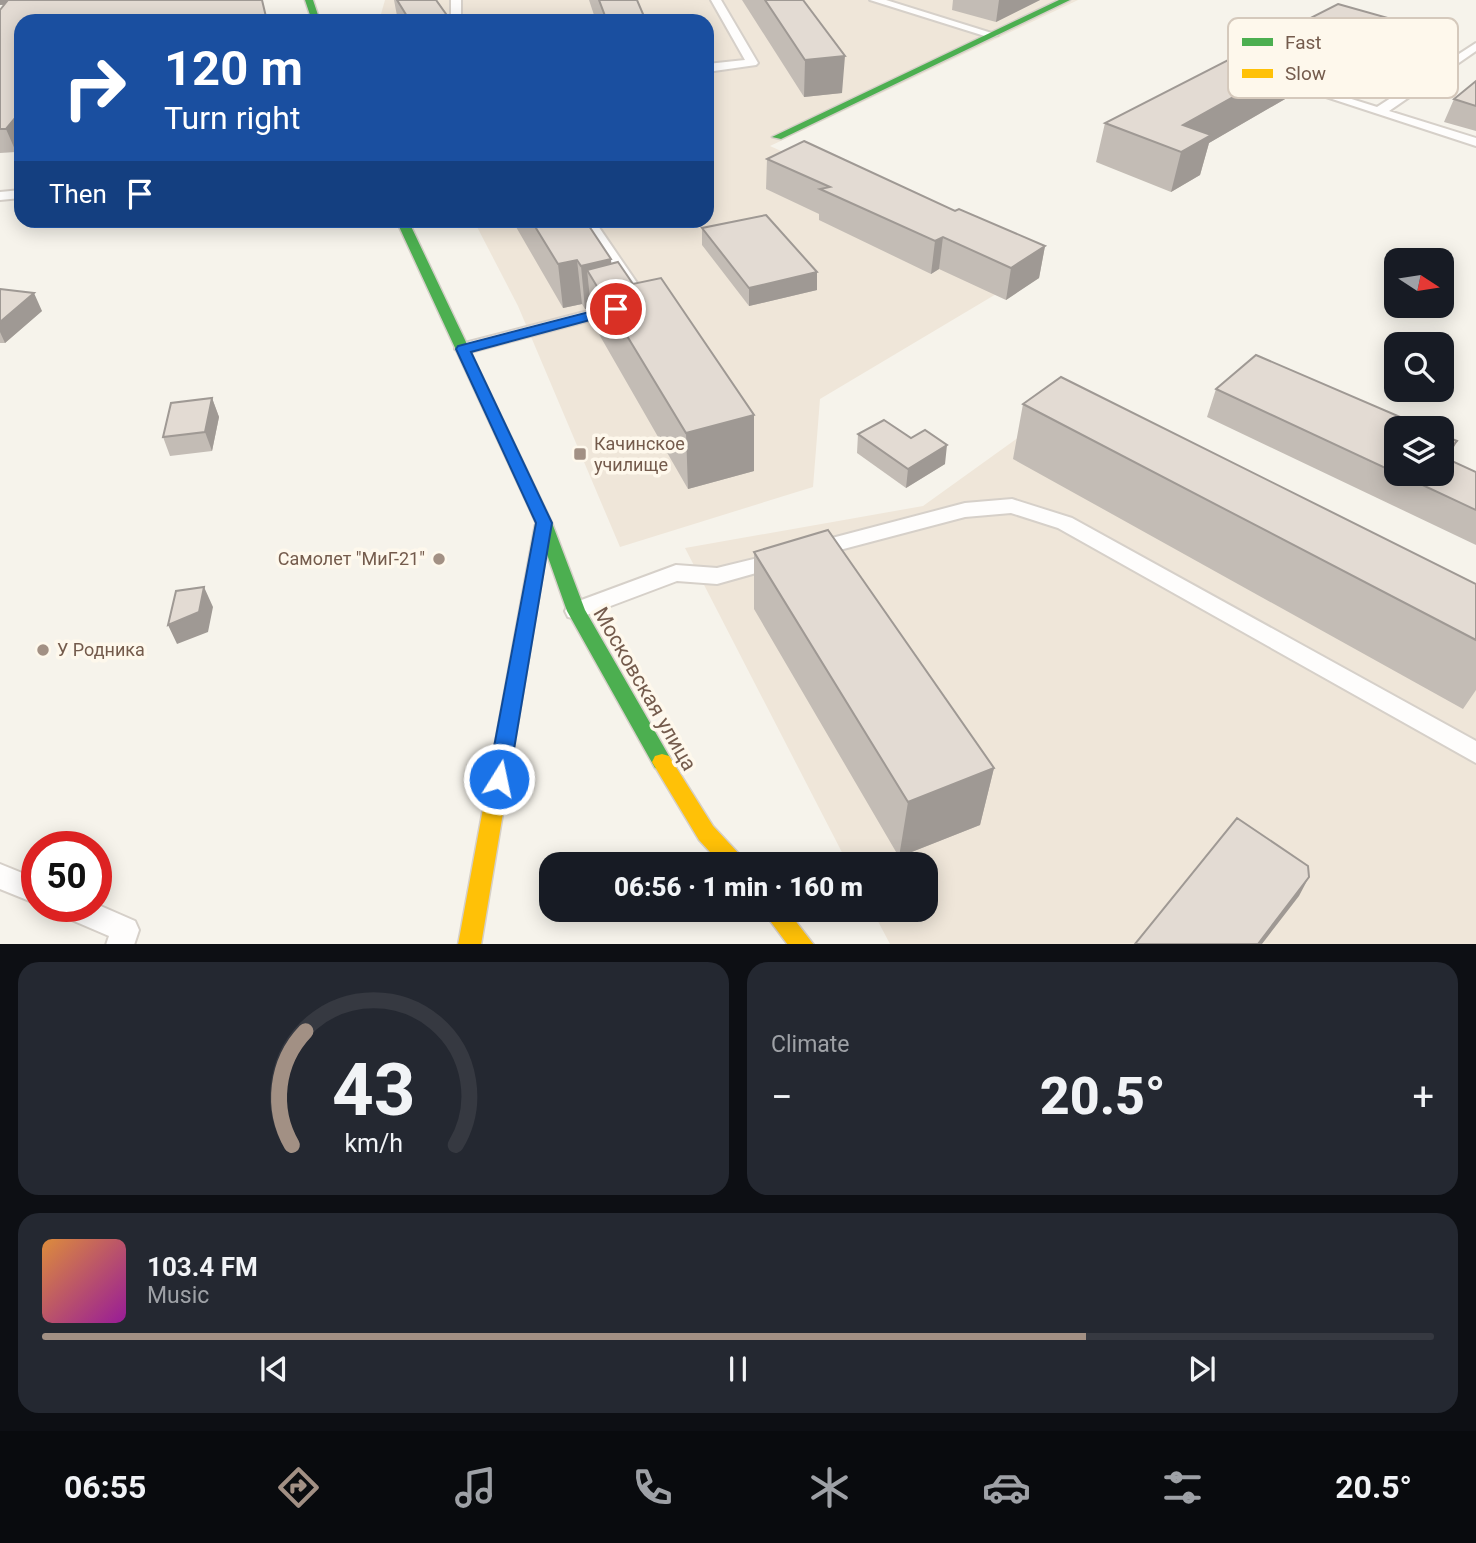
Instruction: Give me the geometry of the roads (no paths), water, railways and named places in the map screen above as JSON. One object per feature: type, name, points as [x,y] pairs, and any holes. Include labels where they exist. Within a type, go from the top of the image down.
[{"type":"main road","points":[[777,136],[1066,0]]},
{"type":"main road","name":"Московская улица","points":[[406,228],[544,523],[576,611],[649,742],[706,833],[723,852]]},
{"type":"main road","points":[[470,944],[544,523]]},
{"type":"main road","points":[[784,922],[803,944]]},
{"type":"lane","points":[[714,67],[751,63],[716,0]]},
{"type":"lane","points":[[875,0],[992,35]]},
{"type":"lane","points":[[1458,58],[1476,46]]},
{"type":"lane","points":[[1336,98],[1476,142]]},
{"type":"lane","points":[[1378,111],[1398,98]]},
{"type":"lane","points":[[463,349],[632,299],[591,228]]},
{"type":"lane","points":[[576,611],[676,573],[717,576],[965,510],[1012,506],[1065,523],[1476,753]]},
{"type":"lane","points":[[0,876],[21,885]]},
{"type":"lane","points":[[107,922],[125,930],[120,944]]},
{"type":"place","name":"Качинское училище","points":[[580,454]]},
{"type":"place","name":"Самолет \"МиГ-21\"","points":[[439,559]]},
{"type":"place","name":"У Родника","points":[[43,650]]}]
